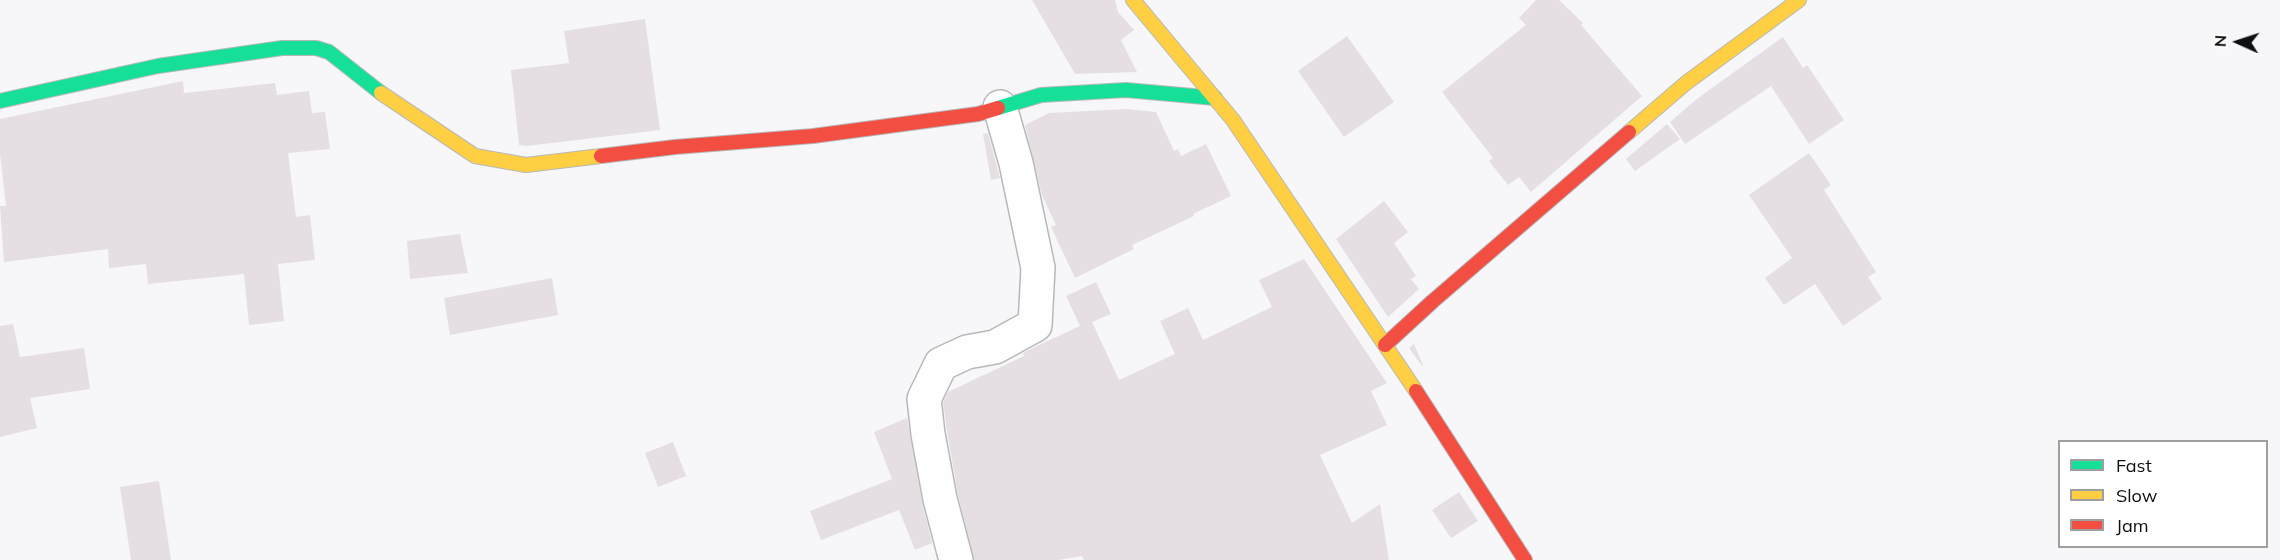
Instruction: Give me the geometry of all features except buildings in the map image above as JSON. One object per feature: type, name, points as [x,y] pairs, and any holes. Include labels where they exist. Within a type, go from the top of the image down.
[{"type":"street","points":[[1133,0],[1233,120],[1385,345],[1525,560]]},
{"type":"street","points":[[1385,345],[1686,83],[1799,0]]},
{"type":"street","points":[[0,101],[158,66],[282,48],[316,48],[329,52],[387,98],[475,156],[526,165],[675,147],[813,136],[978,114],[1041,94],[1126,90],[1215,98]]},
{"type":"street","points":[[956,560],[930,445],[924,399],[941,364],[967,352],[995,347],[1035,325],[1038,268],[1016,163],[1000,107]]},
{"type":"traffic: fast","points":[[0,101],[158,66],[282,48],[316,48],[329,52],[381,93]]},
{"type":"traffic: fast","points":[[998,108],[1041,95],[1126,90],[1215,98]]},
{"type":"traffic: slow","points":[[1133,0],[1233,120],[1416,391]]},
{"type":"traffic: slow","points":[[1629,132],[1686,83],[1799,0]]},
{"type":"traffic: slow","points":[[381,93],[475,156],[526,165],[601,156]]},
{"type":"traffic: jam","points":[[601,156],[675,147],[813,136],[978,114],[998,108]]},
{"type":"traffic: jam","points":[[1385,345],[1629,132]]},
{"type":"traffic: jam","points":[[1416,391],[1525,560]]}]
